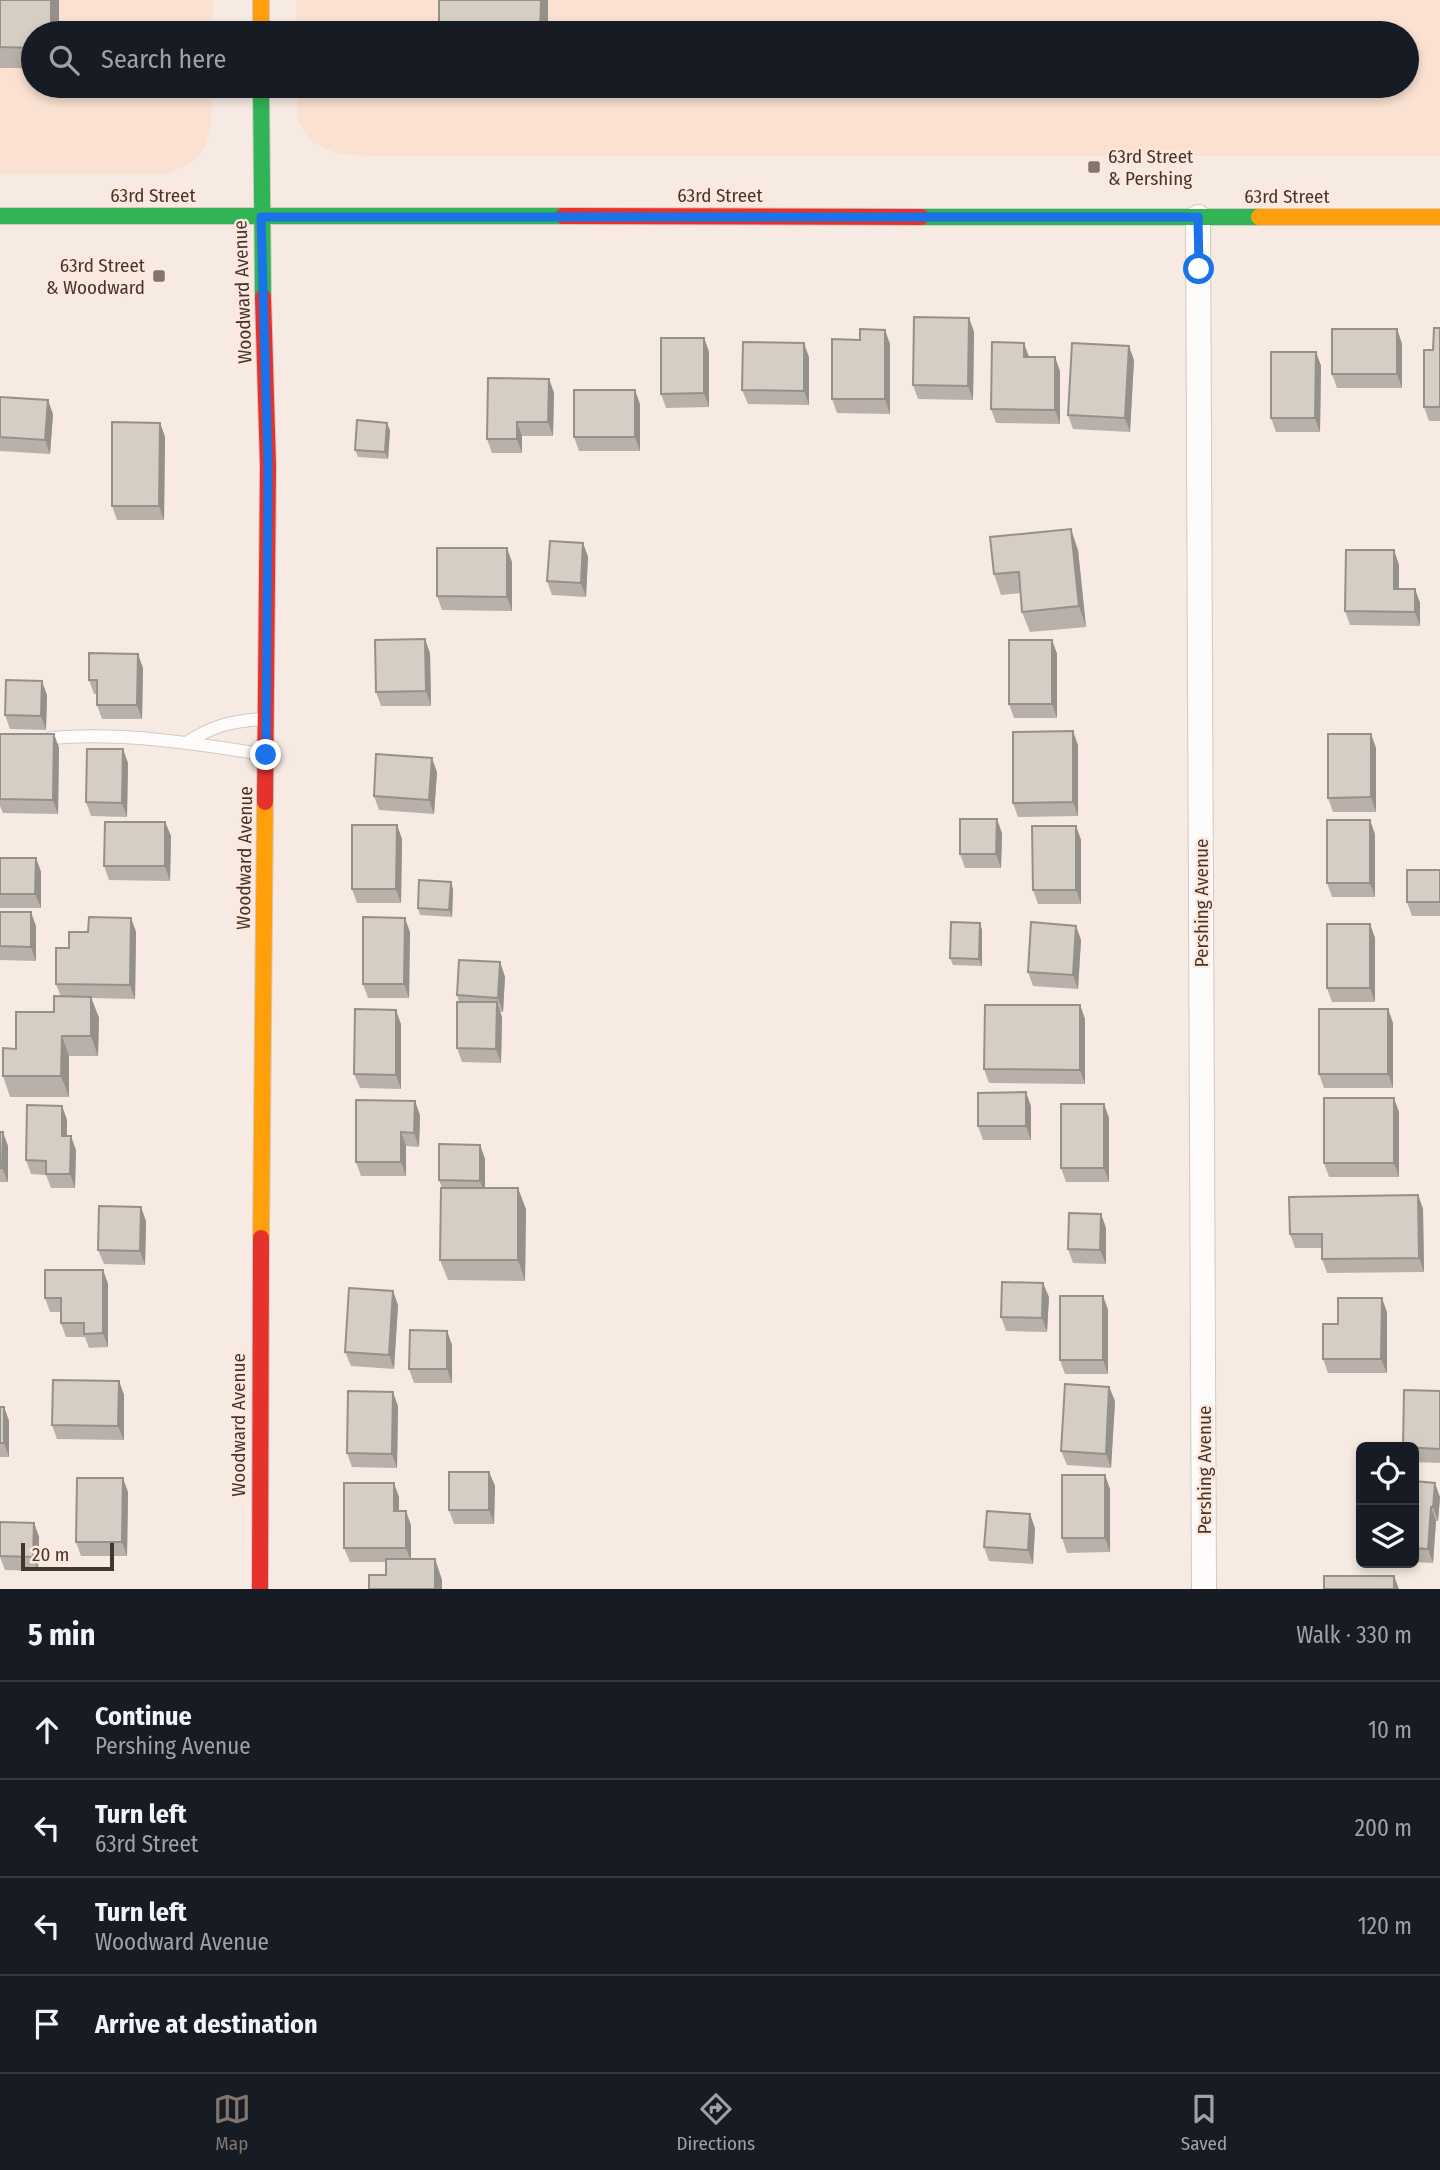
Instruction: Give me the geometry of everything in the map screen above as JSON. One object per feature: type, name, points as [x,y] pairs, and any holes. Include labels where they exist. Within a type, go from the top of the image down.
[{"type":"main road","points":[[261,0],[261,21]]},
{"type":"main road","name":"Woodward Avenue","points":[[260,1589],[268,466],[261,217],[261,98]]},
{"type":"main road","name":"63rd Street","points":[[0,216],[1440,217]]},
{"type":"street","name":"Pershing Avenue","points":[[1198,217],[1204,1589]]},
{"type":"lane","points":[[186,743],[207,730],[234,721],[266,718]]},
{"type":"lane","points":[[51,737],[84,735],[186,743],[266,755]]},
{"type":"shaded area","points":[[0,0],[213,0],[212,21],[21,21],[21,98],[212,98],[211,126],[205,148],[191,163],[166,174],[0,174]]},
{"type":"shaded area","points":[[296,0],[1440,0],[1440,156],[373,156],[338,154],[313,143],[297,118],[297,98],[1419,98],[1419,21],[296,21]]},
{"type":"building","points":[[0,0],[51,0],[51,21],[21,21],[21,48],[0,47]]},
{"type":"building","points":[[439,0],[541,0],[540,21],[439,21]]},
{"type":"building","points":[[914,317],[969,318],[968,386],[913,385]]},
{"type":"building","points":[[1434,328],[1440,328],[1440,407],[1424,407],[1424,350],[1433,350]]},
{"type":"building","points":[[860,329],[885,330],[885,399],[832,399],[832,339],[860,340]]},
{"type":"building","points":[[1332,329],[1397,329],[1397,374],[1332,374]]},
{"type":"building","points":[[661,338],[704,338],[704,393],[661,394]]},
{"type":"building","points":[[743,342],[804,343],[804,391],[742,390]]},
{"type":"building","points":[[992,342],[1024,343],[1024,357],[1055,357],[1055,410],[991,409]]},
{"type":"building","points":[[1072,343],[1129,346],[1125,418],[1068,415]]},
{"type":"building","points":[[1271,352],[1316,352],[1315,418],[1271,418]]},
{"type":"building","points":[[488,378],[549,379],[548,422],[517,422],[517,439],[487,439]]},
{"type":"building","points":[[574,390],[635,390],[635,437],[574,437]]},
{"type":"building","points":[[0,397],[48,400],[45,440],[0,437]]},
{"type":"building","points":[[357,420],[387,423],[385,452],[355,450]]},
{"type":"building","points":[[112,422],[160,423],[159,506],[112,506]]},
{"type":"building","points":[[1071,529],[1079,606],[1022,612],[1019,572],[994,574],[990,537]]},
{"type":"building","points":[[550,541],[583,543],[581,583],[547,581]]},
{"type":"building","points":[[437,548],[507,548],[507,597],[437,596]]},
{"type":"building","points":[[1346,550],[1394,550],[1394,589],[1415,589],[1415,612],[1345,611]]},
{"type":"building","points":[[425,639],[426,691],[376,692],[375,640]]},
{"type":"building","points":[[1009,640],[1052,640],[1052,704],[1009,704]]},
{"type":"building","points":[[89,653],[138,654],[137,705],[97,705],[97,680],[89,680]]},
{"type":"building","points":[[6,680],[42,681],[41,716],[5,715]]},
{"type":"building","points":[[1073,731],[1073,802],[1013,803],[1013,732]]},
{"type":"building","points":[[0,734],[54,734],[53,800],[0,799]]},
{"type":"building","points":[[1328,734],[1371,734],[1371,797],[1328,798]]},
{"type":"building","points":[[87,749],[123,749],[122,803],[86,802]]},
{"type":"building","points":[[376,754],[432,758],[429,800],[374,796]]},
{"type":"building","points":[[960,819],[997,819],[996,854],[960,854]]},
{"type":"building","points":[[1327,820],[1370,820],[1370,883],[1327,883]]},
{"type":"building","points":[[105,822],[165,822],[165,866],[104,866]]},
{"type":"building","points":[[352,825],[397,825],[396,889],[352,889]]},
{"type":"building","points":[[1032,826],[1076,826],[1076,890],[1033,890]]},
{"type":"building","points":[[0,858],[36,858],[35,894],[0,894]]},
{"type":"building","points":[[1407,870],[1440,870],[1440,902],[1407,902]]},
{"type":"building","points":[[419,880],[451,882],[449,910],[418,908]]},
{"type":"building","points":[[0,912],[31,912],[31,947],[0,946]]},
{"type":"building","points":[[89,917],[131,918],[130,985],[56,984],[56,948],[69,948],[69,932],[88,932]]},
{"type":"building","points":[[363,917],[405,918],[404,984],[363,984]]},
{"type":"building","points":[[951,922],[980,923],[979,959],[950,958]]},
{"type":"building","points":[[1031,922],[1076,926],[1073,975],[1028,972]]},
{"type":"building","points":[[1327,924],[1370,924],[1370,988],[1327,988]]},
{"type":"building","points":[[459,960],[500,962],[498,998],[457,995]]},
{"type":"building","points":[[54,996],[91,997],[91,1036],[62,1036],[61,1076],[3,1076],[3,1048],[16,1049],[16,1012],[54,1012]]},
{"type":"building","points":[[457,1002],[497,1002],[496,1049],[457,1048]]},
{"type":"building","points":[[985,1005],[1080,1005],[1080,1070],[984,1069]]},
{"type":"building","points":[[355,1009],[396,1010],[396,1075],[354,1074]]},
{"type":"building","points":[[1319,1009],[1388,1009],[1388,1074],[1319,1074]]},
{"type":"building","points":[[1026,1092],[1026,1126],[978,1126],[978,1093]]},
{"type":"building","points":[[1324,1098],[1394,1098],[1394,1163],[1324,1163]]},
{"type":"building","points":[[356,1100],[415,1101],[414,1133],[401,1132],[401,1162],[356,1162]]},
{"type":"building","points":[[1061,1104],[1104,1104],[1104,1168],[1061,1168]]},
{"type":"building","points":[[27,1105],[62,1106],[62,1136],[71,1136],[70,1174],[46,1174],[46,1161],[26,1160]]},
{"type":"building","points":[[0,1132],[3,1132],[2,1168],[0,1168]]},
{"type":"building","points":[[439,1144],[480,1145],[480,1181],[439,1180]]},
{"type":"building","points":[[441,1188],[518,1188],[518,1260],[440,1260]]},
{"type":"building","points":[[1418,1195],[1419,1258],[1322,1259],[1322,1234],[1290,1234],[1289,1197]]},
{"type":"building","points":[[99,1206],[141,1207],[140,1251],[98,1250]]},
{"type":"building","points":[[1069,1213],[1101,1214],[1100,1250],[1068,1249]]},
{"type":"building","points":[[45,1270],[103,1270],[103,1333],[84,1334],[84,1323],[61,1323],[61,1298],[45,1298]]},
{"type":"building","points":[[1002,1282],[1043,1283],[1042,1318],[1001,1317]]},
{"type":"building","points":[[349,1288],[393,1291],[389,1355],[345,1352]]},
{"type":"building","points":[[1060,1296],[1103,1296],[1103,1360],[1060,1360]]},
{"type":"building","points":[[1338,1298],[1382,1298],[1381,1359],[1323,1359],[1323,1324],[1338,1324]]},
{"type":"building","points":[[410,1330],[447,1331],[447,1369],[409,1369]]},
{"type":"building","points":[[53,1380],[119,1381],[118,1426],[52,1425]]},
{"type":"building","points":[[1065,1384],[1109,1387],[1106,1454],[1061,1451]]},
{"type":"building","points":[[1404,1390],[1440,1391],[1440,1449],[1419,1448],[1419,1442],[1403,1442]]},
{"type":"building","points":[[348,1391],[393,1392],[392,1454],[347,1453]]},
{"type":"building","points":[[0,1407],[4,1407],[4,1443],[0,1443]]},
{"type":"building","points":[[449,1472],[489,1472],[489,1510],[449,1510]]},
{"type":"building","points":[[1062,1475],[1105,1475],[1105,1538],[1062,1538]]},
{"type":"building","points":[[77,1478],[123,1478],[122,1542],[76,1542]]},
{"type":"building","points":[[1419,1481],[1435,1483],[1428,1549],[1419,1548]]},
{"type":"building","points":[[344,1483],[394,1483],[394,1511],[406,1511],[406,1548],[344,1548]]},
{"type":"building","points":[[987,1511],[1030,1514],[1028,1550],[984,1547]]},
{"type":"building","points":[[0,1522],[34,1523],[33,1557],[0,1556]]},
{"type":"building","points":[[386,1559],[435,1559],[435,1589],[369,1589],[369,1575],[386,1575]]},
{"type":"building","points":[[1324,1576],[1394,1576],[1394,1589],[1324,1589]]},
{"type":"traffic: fast","points":[[261,98],[263,297]]},
{"type":"traffic: fast","points":[[0,216],[563,216]]},
{"type":"traffic: fast","points":[[921,217],[1259,217]]},
{"type":"traffic: slow","points":[[261,0],[261,21]]},
{"type":"traffic: slow","points":[[1259,217],[1440,217]]},
{"type":"traffic: slow","points":[[261,1238],[265,802]]},
{"type":"traffic: jam","points":[[563,216],[921,217]]},
{"type":"traffic: jam","points":[[263,297],[268,466],[265,802]]},
{"type":"traffic: jam","points":[[260,1589],[261,1238]]},
{"type":"place","name":"63rd Street & Pershing","points":[[1094,167]]},
{"type":"place","name":"63rd Street & Woodward","points":[[159,276]]},
{"type":"route","points":[[266,755],[268,466],[261,217],[1198,217],[1199,269]]}]
